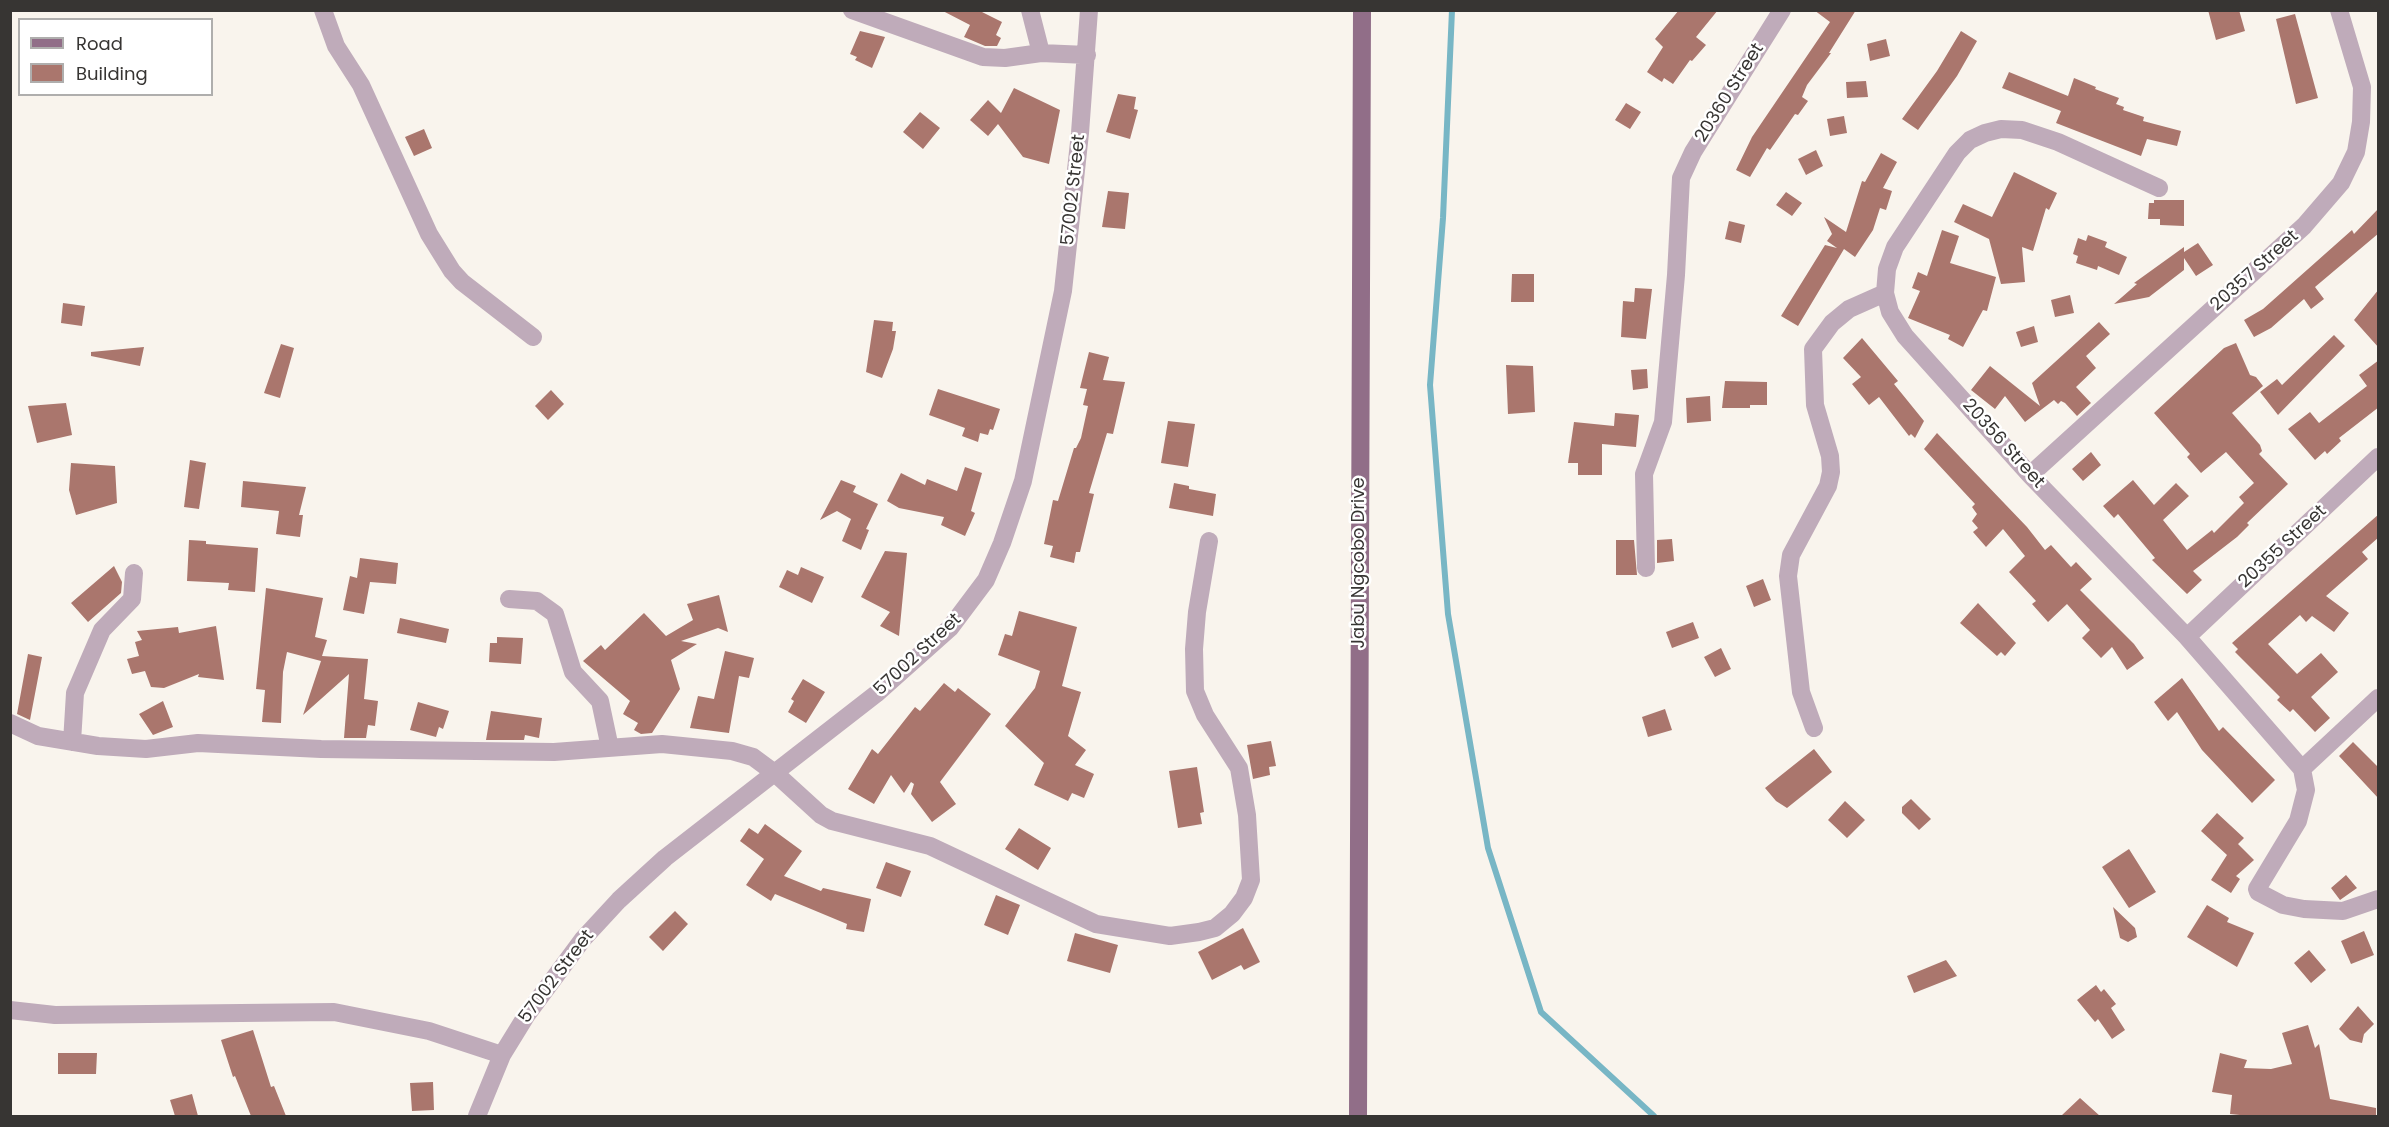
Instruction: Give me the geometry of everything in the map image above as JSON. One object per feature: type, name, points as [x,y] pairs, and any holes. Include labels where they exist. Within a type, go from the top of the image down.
[{"type":"main road","name":"Jabu Ngcobo Drive","points":[[1358,1116],[1362,10]]},
{"type":"street","points":[[323,10],[336,46],[361,85],[429,234],[452,271],[462,282],[533,337]]},
{"type":"street","points":[[852,10],[983,57],[1005,58],[1041,52],[1087,55]]},
{"type":"street","points":[[887,10],[903,27]]},
{"type":"street","points":[[1030,10],[1041,52]]},
{"type":"street","name":"57002 Street","points":[[477,1116],[502,1056],[526,1016],[583,939],[619,900],[665,858],[876,694],[950,628],[975,598],[995,562],[1023,482],[1063,291],[1087,55],[1089,10]]},
{"type":"street","name":"20360 Street","points":[[1646,568],[1644,474],[1663,422],[1676,275],[1681,178],[1694,152],[1782,10]]},
{"type":"street","name":"20357 Street","points":[[2030,475],[2304,226],[2342,183],[2356,152],[2361,122],[2362,87],[2339,10]]},
{"type":"street","name":"20356 Street","points":[[2159,188],[2058,142],[2022,130],[2001,129],[1985,133],[1970,140],[1957,153],[1906,227],[1887,269],[1885,293],[1890,312],[1905,336],[2030,475],[2187,637],[2302,769]]},
{"type":"street","points":[[1814,729],[1801,692],[1788,576],[1791,555],[1828,486],[1831,472],[1830,456],[1815,405],[1813,349],[1832,323],[1849,309],[1885,293]]},
{"type":"street","name":"20355 Street","points":[[2187,637],[2379,457]]},
{"type":"street","points":[[10,723],[38,736],[72,742],[146,749],[198,743],[321,749],[554,752],[662,744],[732,751],[753,757],[776,774],[821,815],[832,821],[930,846],[1096,924],[1170,936],[1215,928],[1232,914],[1244,898],[1251,880],[1246,815],[1239,768],[1205,715],[1195,691],[1197,612],[1209,541]]},
{"type":"street","points":[[72,742],[75,693],[102,630],[132,599],[134,573]]},
{"type":"street","points":[[509,599],[537,601],[555,614],[573,672],[600,700],[610,748]]},
{"type":"street","points":[[2378,698],[2302,769],[2306,790],[2298,821],[2257,890],[2283,905],[2304,909],[2343,911],[2379,899]]},
{"type":"street","points":[[10,1010],[55,1015],[334,1012],[429,1031],[502,1056]]},
{"type":"building","points":[[941,10],[978,10],[1002,22],[996,35],[1001,38],[997,46],[985,46],[964,37],[970,25]]},
{"type":"building","points":[[1679,10],[1718,10],[1696,37],[1706,45],[1692,61],[1690,60],[1673,84],[1664,78],[1662,82],[1647,72],[1663,47],[1655,39]]},
{"type":"building","points":[[1814,10],[1856,10],[1829,53],[1831,53],[1807,85],[1802,97],[1808,101],[1798,115],[1795,114],[1770,150],[1767,148],[1750,177],[1736,170],[1752,137],[1830,22]]},
{"type":"building","points":[[2208,10],[2239,10],[2245,31],[2216,40]]},
{"type":"building","points":[[2295,14],[2318,98],[2296,104],[2276,19]]},
{"type":"building","points":[[860,31],[885,37],[872,68],[855,60],[857,57],[850,54]]},
{"type":"building","points":[[1961,31],[1977,41],[1957,76],[1918,130],[1902,119],[1937,71]]},
{"type":"building","points":[[1886,39],[1890,56],[1870,61],[1867,44]]},
{"type":"building","points":[[2009,72],[2068,96],[2074,78],[2096,87],[2095,89],[2119,98],[2116,104],[2124,107],[2123,110],[2144,117],[2143,121],[2181,131],[2177,146],[2147,139],[2141,156],[2056,123],[2061,111],[2002,88]]},
{"type":"building","points":[[1866,81],[1868,97],[1847,98],[1846,82]]},
{"type":"building","points":[[1014,88],[1060,110],[1049,164],[1023,157],[998,124],[988,136],[970,120],[988,100],[1001,113]]},
{"type":"building","points":[[1118,94],[1136,97],[1134,109],[1138,110],[1130,139],[1106,132]]},
{"type":"building","points":[[1626,103],[1641,112],[1630,129],[1615,120]]},
{"type":"building","points":[[920,112],[940,128],[923,149],[903,132]]},
{"type":"building","points":[[1844,116],[1847,133],[1830,136],[1827,119]]},
{"type":"building","points":[[424,129],[432,148],[414,156],[405,137]]},
{"type":"building","points":[[1816,150],[1823,166],[1806,175],[1798,159]]},
{"type":"building","points":[[1881,153],[1897,162],[1883,188],[1892,191],[1886,210],[1880,208],[1873,230],[1855,257],[1844,249],[1798,326],[1781,316],[1825,245],[1837,248],[1827,241],[1832,234],[1824,217],[1846,232],[1862,181],[1865,182]]},
{"type":"building","points":[[2014,172],[2057,193],[2049,210],[2046,208],[2033,251],[2022,247],[2025,282],[2001,284],[1989,239],[1954,222],[1963,204],[1992,217]]},
{"type":"building","points":[[1108,191],[1129,193],[1125,229],[1102,227]]},
{"type":"building","points":[[1786,192],[1802,203],[1792,216],[1776,205]]},
{"type":"building","points":[[2154,200],[2184,200],[2184,226],[2160,225],[2160,219],[2148,219],[2149,203],[2154,203]]},
{"type":"building","points":[[2379,208],[2379,233],[2315,287],[2324,299],[2311,309],[2304,299],[2271,328],[2254,337],[2244,320],[2263,309],[2352,230],[2354,234]]},
{"type":"building","points":[[1729,221],[1745,225],[1741,243],[1725,239]]},
{"type":"building","points":[[1942,230],[1959,236],[1950,263],[1996,277],[1987,311],[1983,310],[1963,347],[1948,339],[1950,335],[1908,318],[1920,291],[1912,288],[1918,272],[1927,276]]},
{"type":"building","points":[[2088,235],[2107,242],[2105,247],[2127,257],[2119,275],[2098,266],[2097,270],[2076,263],[2078,256],[2073,254],[2078,238],[2086,241]]},
{"type":"building","points":[[2198,243],[2213,265],[2196,276],[2184,258],[2184,270],[2149,297],[2114,304],[2137,284],[2134,283],[2184,247],[2184,252]]},
{"type":"building","points":[[1512,274],[1534,274],[1534,302],[1511,302]]},
{"type":"building","points":[[1635,288],[1652,289],[1646,339],[1621,337],[1623,301],[1634,302]]},
{"type":"building","points":[[2379,289],[2379,348],[2354,320]]},
{"type":"building","points":[[2070,295],[2074,313],[2055,317],[2051,300]]},
{"type":"building","points":[[63,303],[85,306],[82,326],[61,323]]},
{"type":"building","points":[[874,320],[893,322],[892,331],[896,331],[893,349],[882,378],[866,372]]},
{"type":"building","points":[[2099,322],[2110,334],[2086,356],[2096,368],[2076,387],[2091,403],[2077,416],[2065,403],[2061,401],[2058,404],[2054,400],[2025,422],[2005,396],[1995,409],[1971,390],[1990,366],[2040,406],[2032,383]]},
{"type":"building","points":[[2034,326],[2038,342],[2021,347],[2016,332]]},
{"type":"building","points":[[2334,335],[2345,346],[2278,415],[2260,392],[2277,379],[2282,385]]},
{"type":"building","points":[[1862,338],[1898,381],[1894,384],[1924,421],[1915,438],[1911,434],[1909,436],[1879,397],[1869,405],[1852,384],[1861,377],[1843,358]]},
{"type":"building","points":[[2236,343],[2250,375],[2256,377],[2263,386],[2232,413],[2260,445],[2262,451],[2259,454],[2288,484],[2247,523],[2249,525],[2237,537],[2193,571],[2202,580],[2187,594],[2152,560],[2155,558],[2118,514],[2114,518],[2103,506],[2133,480],[2154,505],[2176,483],[2189,496],[2163,520],[2187,550],[2212,530],[2214,533],[2244,503],[2239,497],[2254,483],[2226,452],[2201,473],[2187,457],[2190,454],[2154,413],[2224,348]]},
{"type":"building","points":[[281,344],[294,348],[280,398],[264,393]]},
{"type":"building","points":[[144,347],[140,366],[91,356],[91,352]]},
{"type":"building","points":[[1089,352],[1109,357],[1103,380],[1125,382],[1113,434],[1107,433],[1089,493],[1094,494],[1080,552],[1076,552],[1074,563],[1050,557],[1053,546],[1044,544],[1053,500],[1058,501],[1074,448],[1081,438],[1088,406],[1083,405],[1087,389],[1080,388]]},
{"type":"building","points":[[2379,360],[2379,407],[2339,438],[2341,441],[2327,454],[2325,451],[2315,460],[2288,429],[2310,412],[2319,423],[2367,386],[2359,375]]},
{"type":"building","points":[[1506,365],[1533,366],[1535,412],[1508,414]]},
{"type":"building","points":[[1647,369],[1648,388],[1633,390],[1631,370]]},
{"type":"building","points":[[1725,381],[1767,382],[1767,405],[1750,405],[1750,408],[1722,408]]},
{"type":"building","points":[[938,389],[1000,409],[993,430],[990,429],[988,435],[980,433],[978,442],[962,436],[965,428],[929,415]]},
{"type":"building","points":[[551,390],[564,404],[548,420],[535,406]]},
{"type":"building","points":[[1710,396],[1711,421],[1687,423],[1686,398]]},
{"type":"building","points":[[66,403],[72,435],[37,443],[28,406]]},
{"type":"building","points":[[1615,413],[1639,415],[1636,447],[1602,444],[1602,475],[1578,475],[1578,463],[1568,463],[1574,422],[1614,426]]},
{"type":"building","points":[[1168,421],[1195,424],[1188,467],[1161,463]]},
{"type":"building","points":[[1937,433],[2027,527],[2045,550],[2051,545],[2071,567],[2076,562],[2092,579],[2080,590],[2134,644],[2144,658],[2127,670],[2112,647],[2101,658],[2082,638],[2090,630],[2067,604],[2048,622],[2032,604],[2036,601],[2009,572],[2025,556],[2003,529],[1986,547],[1973,532],[1978,528],[1972,521],[1977,514],[1972,507],[1975,504],[1924,449]]},
{"type":"building","points":[[2091,452],[2101,465],[2083,481],[2072,469]]},
{"type":"building","points":[[190,460],[206,463],[199,509],[184,507]]},
{"type":"building","points":[[71,463],[115,466],[117,503],[76,515],[69,490]]},
{"type":"building","points":[[965,467],[982,473],[971,511],[975,513],[965,536],[941,525],[944,517],[899,508],[887,501],[901,473],[925,485],[927,479],[957,491]]},
{"type":"building","points":[[841,480],[856,486],[853,492],[878,504],[866,529],[869,530],[861,550],[842,541],[851,519],[837,511],[820,520]]},
{"type":"building","points":[[243,481],[306,487],[299,515],[303,515],[300,537],[276,534],[279,511],[241,507]]},
{"type":"building","points":[[1174,483],[1189,486],[1189,489],[1216,494],[1213,516],[1169,508]]},
{"type":"building","points":[[2379,514],[2379,537],[2362,552],[2368,559],[2326,596],[2349,613],[2334,632],[2312,616],[2306,622],[2300,615],[2268,644],[2297,674],[2321,653],[2338,672],[2311,697],[2330,718],[2315,732],[2293,709],[2290,712],[2277,700],[2280,697],[2235,652],[2238,649],[2232,643]]},
{"type":"building","points":[[1672,539],[1674,561],[1657,563],[1657,540]]},
{"type":"building","points":[[189,540],[206,541],[206,544],[258,548],[255,592],[228,590],[229,583],[187,581]]},
{"type":"building","points":[[1616,540],[1634,540],[1637,575],[1616,575]]},
{"type":"building","points":[[885,551],[907,553],[899,636],[880,626],[890,612],[861,597]]},
{"type":"building","points":[[360,558],[398,563],[396,584],[370,582],[364,614],[343,610],[350,576],[357,578]]},
{"type":"building","points":[[114,566],[122,582],[121,593],[88,622],[71,603]]},
{"type":"building","points":[[801,567],[824,577],[812,603],[779,587],[787,570],[798,575]]},
{"type":"building","points":[[1763,579],[1771,600],[1754,607],[1746,586]]},
{"type":"building","points":[[266,588],[323,598],[315,637],[327,640],[322,656],[368,659],[364,699],[378,701],[375,726],[368,725],[366,738],[344,738],[349,674],[303,715],[321,661],[287,652],[283,672],[281,723],[262,722],[265,690],[256,689]]},
{"type":"building","points":[[719,595],[728,632],[718,628],[681,641],[697,644],[671,660],[680,689],[652,733],[641,734],[634,730],[638,723],[623,714],[630,701],[583,661],[601,645],[605,650],[644,613],[666,636],[693,620],[687,604]]},
{"type":"building","points":[[1978,603],[2016,643],[2005,656],[2001,652],[1997,656],[1960,623]]},
{"type":"building","points":[[1019,611],[1077,627],[1062,686],[1081,692],[1068,736],[1086,750],[1075,765],[1094,774],[1084,798],[1072,793],[1068,801],[1034,785],[1044,763],[1005,726],[1035,688],[1040,671],[998,655],[1005,634],[1012,636]]},
{"type":"building","points":[[400,618],[449,629],[446,643],[397,633]]},
{"type":"building","points":[[1693,622],[1699,638],[1672,648],[1666,632]]},
{"type":"building","points":[[216,626],[224,680],[198,677],[199,674],[164,688],[151,687],[145,671],[132,674],[127,659],[139,656],[135,642],[142,640],[137,631],[178,627],[179,633]]},
{"type":"building","points":[[497,637],[523,638],[521,664],[489,662],[490,643],[497,643]]},
{"type":"building","points":[[1721,648],[1731,669],[1715,677],[1704,657]]},
{"type":"building","points":[[725,651],[754,658],[749,678],[739,676],[729,733],[690,728],[698,696],[714,699]]},
{"type":"building","points":[[28,654],[42,657],[30,720],[17,714]]},
{"type":"building","points":[[2182,678],[2219,731],[2223,727],[2275,780],[2252,803],[2202,750],[2177,712],[2168,721],[2154,702]]},
{"type":"building","points":[[803,679],[825,692],[806,723],[788,712],[794,701],[791,699]]},
{"type":"building","points":[[944,683],[955,692],[958,688],[991,714],[940,782],[956,804],[932,822],[911,794],[914,784],[911,782],[904,793],[891,775],[874,804],[848,789],[872,749],[878,754],[915,707],[920,711]]},
{"type":"building","points":[[163,701],[173,727],[153,735],[139,714]]},
{"type":"building","points":[[418,702],[449,711],[443,729],[439,727],[436,737],[410,730]]},
{"type":"building","points":[[1665,709],[1672,730],[1648,737],[1642,717]]},
{"type":"building","points":[[491,711],[542,718],[539,738],[525,735],[524,740],[486,740]]},
{"type":"building","points":[[1271,741],[1276,766],[1269,767],[1270,775],[1253,779],[1247,745]]},
{"type":"building","points":[[2353,742],[2379,768],[2379,799],[2339,756]]},
{"type":"building","points":[[1814,749],[1832,772],[1787,808],[1776,801],[1765,788]]},
{"type":"building","points":[[1197,767],[1204,812],[1200,813],[1202,824],[1178,828],[1169,771]]},
{"type":"building","points":[[1911,799],[1931,819],[1919,830],[1902,813],[1902,807]]},
{"type":"building","points":[[1845,801],[1865,820],[1847,838],[1828,820]]},
{"type":"building","points":[[2217,813],[2244,838],[2238,844],[2254,860],[2236,876],[2240,879],[2231,893],[2211,880],[2227,855],[2201,831]]},
{"type":"building","points":[[765,824],[802,851],[784,876],[821,891],[823,888],[871,899],[864,932],[846,929],[847,924],[775,894],[771,901],[746,885],[764,859],[740,841],[749,828],[758,834]]},
{"type":"building","points":[[1019,828],[1051,848],[1038,870],[1005,849]]},
{"type":"building","points":[[2129,849],[2156,892],[2129,908],[2102,867]]},
{"type":"building","points":[[886,862],[911,871],[901,897],[876,888]]},
{"type":"building","points":[[2346,875],[2357,888],[2340,900],[2331,888]]},
{"type":"building","points":[[996,895],[1020,905],[1008,935],[984,925]]},
{"type":"building","points":[[2207,905],[2229,918],[2227,922],[2254,933],[2237,967],[2187,937]]},
{"type":"building","points":[[2113,907],[2135,928],[2137,937],[2128,942],[2120,938]]},
{"type":"building","points":[[675,911],[688,924],[663,951],[649,937]]},
{"type":"building","points":[[1243,928],[1260,962],[1244,970],[1241,965],[1212,980],[1198,952]]},
{"type":"building","points":[[2364,931],[2374,955],[2351,964],[2341,941]]},
{"type":"building","points":[[1075,933],[1118,945],[1110,973],[1067,961]]},
{"type":"building","points":[[2309,950],[2326,970],[2311,983],[2294,963]]},
{"type":"building","points":[[1946,960],[1957,976],[1914,993],[1907,976]]},
{"type":"building","points":[[2096,985],[2101,992],[2104,989],[2116,1004],[2111,1008],[2125,1030],[2112,1039],[2098,1019],[2095,1022],[2077,1000]]},
{"type":"building","points":[[2358,1006],[2374,1024],[2364,1034],[2362,1043],[2350,1040],[2339,1029]]},
{"type":"building","points":[[2308,1025],[2315,1048],[2319,1044],[2330,1099],[2376,1108],[2376,1116],[2230,1114],[2232,1095],[2212,1092],[2220,1053],[2247,1060],[2244,1068],[2271,1069],[2292,1064],[2282,1033]]},
{"type":"building","points":[[253,1030],[271,1087],[274,1086],[286,1116],[251,1116],[235,1076],[233,1077],[221,1040]]},
{"type":"building","points":[[58,1053],[97,1053],[96,1074],[58,1074]]},
{"type":"building","points":[[433,1082],[434,1110],[412,1111],[410,1083]]},
{"type":"building","points":[[192,1094],[198,1116],[175,1116],[170,1100]]},
{"type":"building","points":[[2080,1098],[2100,1116],[2061,1116]]},
{"type":"waterway","points":[[1452,10],[1443,218],[1430,385],[1448,614],[1488,848],[1541,1012],[1654,1116]]}]
